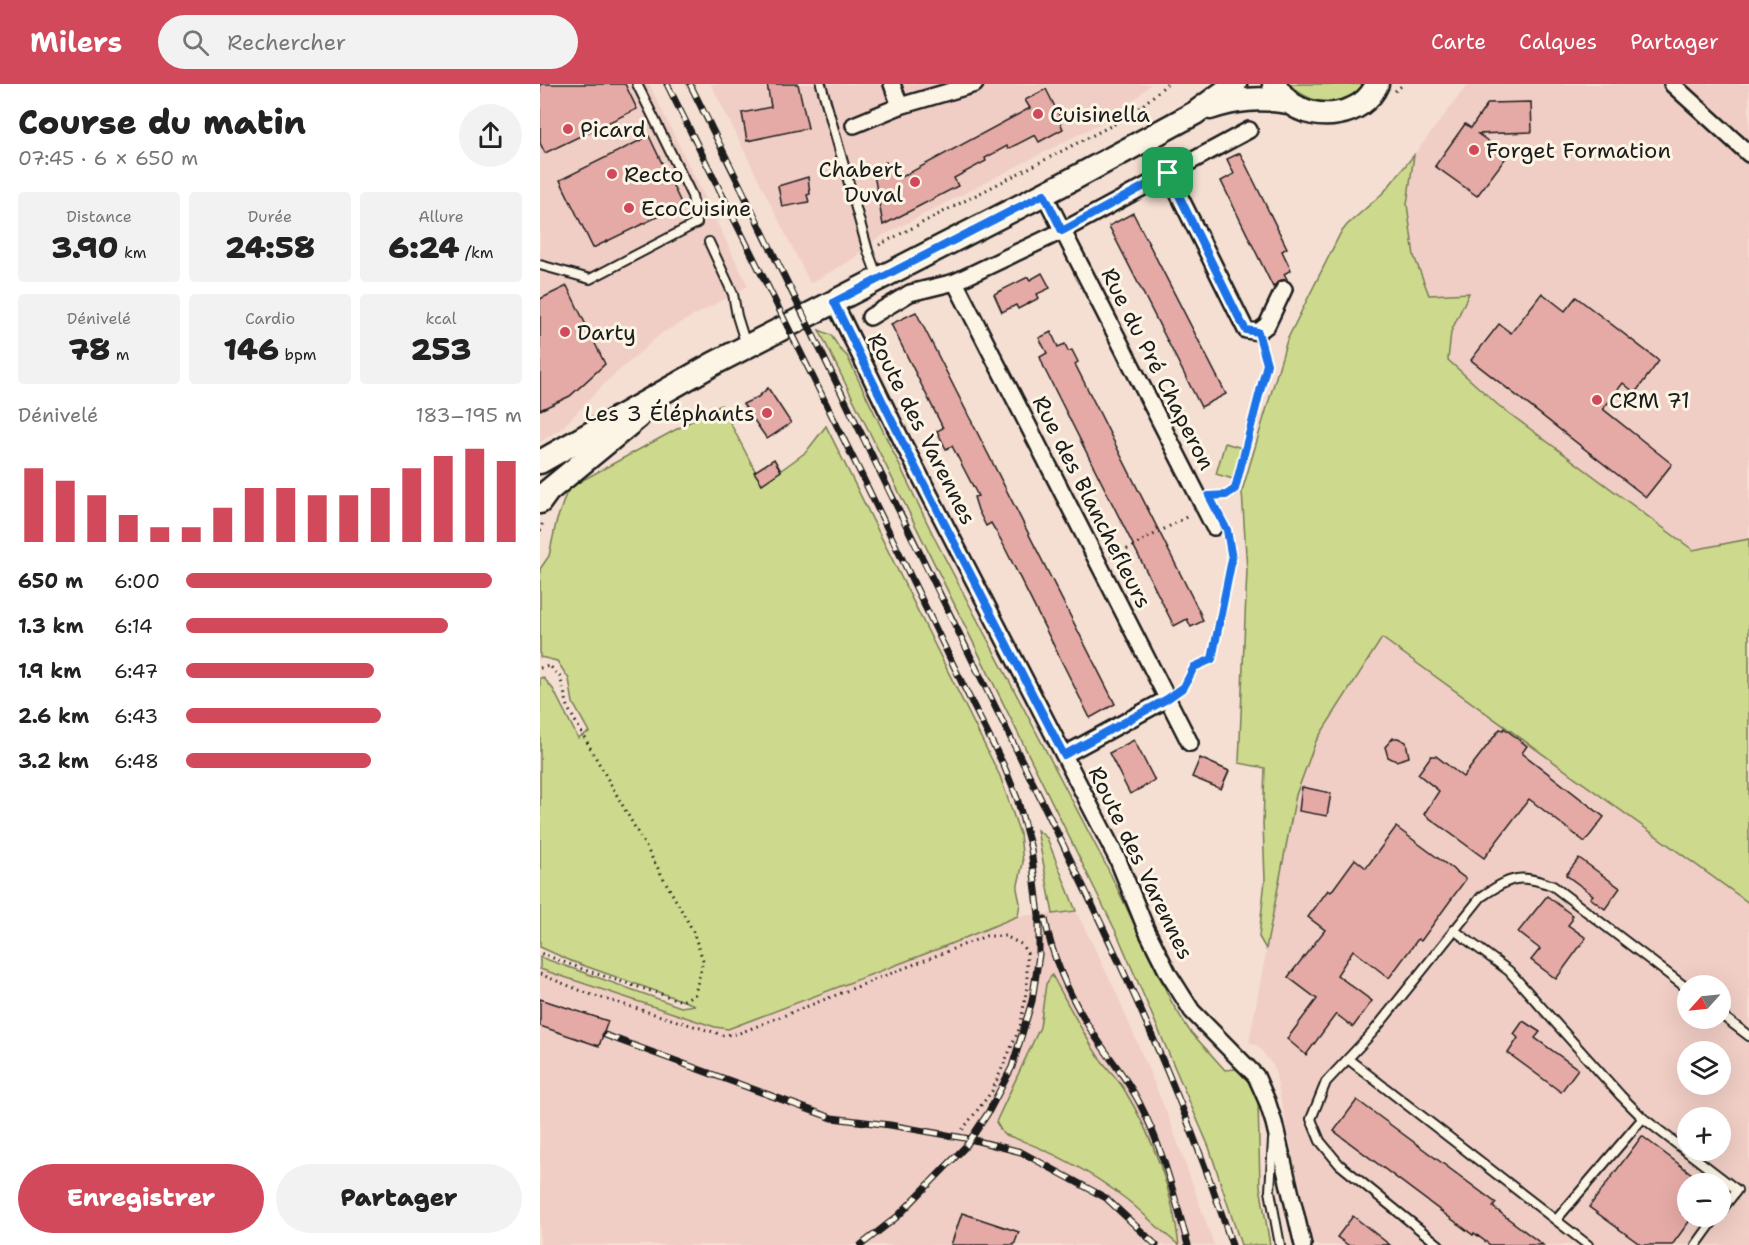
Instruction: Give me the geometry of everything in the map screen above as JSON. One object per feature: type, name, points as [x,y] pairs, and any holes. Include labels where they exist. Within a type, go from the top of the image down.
[{"type":"street","points":[[892,84],[900,106]]},
{"type":"street","points":[[854,125],[900,106],[975,84]]},
{"type":"street","points":[[1195,113],[1221,84]]},
{"type":"street","points":[[540,462],[685,379],[1044,194],[1195,113],[1235,84]]},
{"type":"street","points":[[1274,84],[1288,102]]},
{"type":"street","points":[[1195,113],[1229,102],[1265,98],[1288,102],[1305,111],[1325,115],[1344,112],[1362,103],[1377,84]]},
{"type":"street","points":[[1672,84],[1749,154]]},
{"type":"street","points":[[870,317],[910,293],[955,282],[1062,231],[1249,130]]},
{"type":"street","points":[[1168,173],[1246,330],[1258,332],[1267,325],[1284,289]]},
{"type":"street","name":"Rue du Pré Chaperon","points":[[1044,194],[1201,502],[1221,528]]},
{"type":"street","name":"Rue des Blanchefleurs","points":[[955,282],[1190,742]]},
{"type":"street","name":"Route des Varennes","points":[[834,302],[920,475],[1118,860],[1146,929],[1168,973],[1192,1011],[1256,1076],[1274,1123],[1303,1245]]},
{"type":"street","points":[[540,502],[548,490],[685,379]]},
{"type":"street","points":[[1064,755],[1167,699]]},
{"type":"lane","points":[[540,265],[590,279],[698,223],[692,196],[637,84]]},
{"type":"lane","points":[[821,84],[878,280]]},
{"type":"lane","points":[[710,242],[734,294],[737,316],[747,347]]},
{"type":"lane","points":[[1439,1245],[1339,1164],[1320,1141],[1311,1119],[1326,1082],[1373,1032],[1480,897],[1501,884],[1517,878],[1533,878],[1554,886],[1677,981]]},
{"type":"lane","points":[[1455,930],[1509,971],[1643,1118],[1715,1173]]},
{"type":"lane","points":[[1731,1022],[1749,1036]]},
{"type":"lane","points":[[1348,1059],[1588,1245]]},
{"type":"lane","points":[[1556,1220],[1643,1118]]},
{"type":"lane","points":[[1274,1123],[1270,1191],[1280,1245]]},
{"type":"lane","points":[[1731,1185],[1737,1190],[1731,1198]]},
{"type":"lane","points":[[1696,1245],[1709,1227]]},
{"type":"path","points":[[868,251],[1130,116],[1167,84]]},
{"type":"path","points":[[1099,564],[1188,516],[1209,496],[1226,495],[1235,489],[1267,364],[1258,332]]},
{"type":"path","points":[[1167,699],[1184,687],[1194,667],[1212,659],[1232,559],[1221,528]]},
{"type":"path","points":[[540,668],[550,666],[560,677],[569,710],[692,929],[703,960],[695,994],[682,1001],[540,953]]},
{"type":"path","points":[[540,974],[589,994],[723,1035],[737,1034],[986,936],[1005,936],[1021,944],[1028,953],[1027,987],[1020,1027],[992,1090],[960,1133]]},
{"type":"shaded area","points":[[540,84],[649,84],[748,286],[662,333],[607,381],[562,428],[540,442]]},
{"type":"shaded area","points":[[711,84],[1151,84],[1120,113],[876,239],[850,261],[810,283]]},
{"type":"shaded area","points":[[1468,84],[1749,84],[1749,539],[1693,550],[1498,405],[1448,360],[1451,332],[1468,294],[1429,295],[1414,256],[1407,204],[1414,155]]},
{"type":"shaded area","points":[[1382,637],[1749,903],[1749,1245],[1312,1245],[1274,1067],[1258,1046],[1249,1042],[1296,795],[1316,741]]},
{"type":"shaded area","points":[[1076,911],[1116,992],[1170,1121],[1214,1245],[540,1245],[540,969],[715,1027],[728,1029],[1018,916]]},
{"type":"green space","points":[[1289,84],[1364,84],[1356,93],[1347,98],[1327,102],[1307,97]]},
{"type":"green space","points":[[1414,155],[1407,204],[1414,256],[1429,295],[1469,293],[1451,332],[1448,360],[1498,405],[1693,550],[1749,539],[1749,903],[1382,638],[1316,741],[1296,795],[1266,949],[1259,937],[1265,880],[1263,823],[1265,768],[1239,763],[1247,570],[1242,491],[1287,340],[1340,234],[1384,192]]},
{"type":"green space","points":[[819,330],[831,335],[847,356],[936,541],[1109,871],[1172,1003],[1189,1030],[1225,1070],[1236,1069],[1246,1078],[1258,1100],[1260,1186],[1270,1245],[1241,1245],[1209,1147],[1118,936]]},
{"type":"green space","points":[[721,405],[762,484],[806,452],[826,426],[1000,776],[1020,834],[1023,863],[1017,889],[1020,903],[1018,916],[728,1029],[715,1027],[540,969],[540,957],[681,1007],[695,1005],[571,961],[540,947],[540,678],[543,677],[553,689],[578,738],[589,732],[573,703],[569,679],[557,661],[540,657],[540,569],[549,556],[556,523],[568,488]]},
{"type":"green space","points":[[1225,443],[1242,448],[1233,479],[1216,474]]},
{"type":"green space","points":[[1037,830],[1047,838],[1076,911],[1053,914]]},
{"type":"green space","points":[[1052,975],[1098,1056],[1124,1089],[1144,1126],[1160,1164],[1172,1204],[1179,1245],[1112,1188],[1067,1161],[1003,1134],[996,1122],[1040,1027],[1046,984]]},
{"type":"building","name":"Picard","points":[[540,84],[625,84],[637,109],[545,153],[540,143]]},
{"type":"building","points":[[767,84],[798,84],[808,128],[747,141],[742,113],[771,107]]},
{"type":"building","points":[[1046,89],[1062,121],[1060,122],[1063,129],[1039,142],[1035,135],[1008,149],[1007,146],[985,158],[986,161],[954,178],[958,186],[883,225],[873,169],[886,162],[891,171],[902,177],[1030,108],[1025,100]]},
{"type":"building","name":"Forget Formation","points":[[1531,102],[1532,132],[1478,134],[1508,155],[1477,196],[1435,166],[1465,124],[1471,128],[1488,103]]},
{"type":"building","points":[[649,136],[682,205],[593,248],[560,180]]},
{"type":"building","points":[[1240,153],[1287,248],[1282,251],[1291,270],[1284,274],[1287,279],[1279,281],[1273,287],[1221,181],[1234,174],[1227,159]]},
{"type":"building","points":[[808,177],[809,202],[782,207],[778,186]]},
{"type":"building","points":[[1133,213],[1226,394],[1201,407],[1109,226]]},
{"type":"building","points":[[1042,273],[1050,288],[1037,294],[1039,298],[1018,309],[1016,305],[1002,312],[994,294],[1028,277],[1030,280]]},
{"type":"building","name":"Darty","points":[[567,286],[605,364],[570,396],[540,410],[540,299]]},
{"type":"building","points":[[1542,293],[1565,311],[1576,297],[1659,361],[1635,393],[1623,383],[1603,409],[1672,464],[1646,497],[1471,360],[1499,324],[1511,333]]},
{"type":"building","points":[[916,312],[1115,704],[1090,718],[1001,540],[991,523],[986,526],[974,497],[978,496],[952,446],[946,449],[937,431],[943,428],[891,324]]},
{"type":"building","points":[[1051,332],[1058,347],[1065,344],[1068,351],[1072,350],[1078,362],[1075,364],[1200,613],[1203,621],[1191,627],[1187,619],[1174,626],[1045,370],[1040,357],[1047,353],[1039,338]]},
{"type":"building","name":"Les 3 Éléphants","points":[[768,388],[791,423],[767,439],[743,404],[758,397]]},
{"type":"building","points":[[774,459],[781,471],[762,484],[754,472]]},
{"type":"building","points":[[1504,728],[1527,746],[1522,753],[1604,817],[1585,842],[1529,799],[1484,858],[1424,814],[1439,791],[1418,774],[1431,756],[1436,756],[1463,777],[1500,729]]},
{"type":"building","points":[[1393,738],[1406,742],[1409,757],[1396,761],[1388,757],[1385,747]]},
{"type":"building","points":[[1134,740],[1155,781],[1130,794],[1109,753]]},
{"type":"building","points":[[1200,758],[1229,771],[1221,789],[1192,777]]},
{"type":"building","points":[[1302,787],[1331,793],[1327,816],[1299,811]]},
{"type":"building","points":[[1396,827],[1466,879],[1421,941],[1418,939],[1389,978],[1353,950],[1337,975],[1372,1001],[1353,1027],[1336,1014],[1306,1055],[1287,1039],[1317,999],[1288,977],[1325,930],[1308,917],[1328,890],[1331,892],[1355,859],[1366,868]]},
{"type":"building","points":[[1579,858],[1620,888],[1605,909],[1590,898],[1593,895],[1566,875]]},
{"type":"building","points":[[1547,896],[1572,915],[1572,920],[1568,925],[1586,938],[1556,979],[1531,960],[1540,949],[1518,932]]},
{"type":"building","points":[[540,999],[608,1021],[599,1046],[540,1026]]},
{"type":"building","points":[[1523,1021],[1540,1032],[1535,1038],[1578,1069],[1561,1092],[1508,1053],[1518,1038],[1514,1034]]},
{"type":"building","points":[[1357,1100],[1496,1203],[1493,1207],[1543,1245],[1490,1245],[1474,1233],[1473,1235],[1334,1131]]},
{"type":"building","points":[[1642,1136],[1691,1173],[1677,1173],[1677,1227],[1685,1227],[1672,1245],[1641,1245],[1589,1207]]},
{"type":"building","points":[[962,1213],[1019,1232],[1014,1245],[951,1245]]},
{"type":"building","points":[[1353,1216],[1390,1245],[1348,1245],[1337,1237]]},
{"type":"railway","points":[[667,84],[1004,766],[1017,798],[1031,849],[1039,915],[1039,955],[1032,1001],[1012,1067],[988,1113],[966,1146],[898,1216],[861,1245]]},
{"type":"railway","points":[[690,84],[1119,961],[1179,1101],[1232,1245]]},
{"type":"railway","points":[[1045,919],[1056,961],[1074,1000],[1094,1035],[1133,1092],[1155,1137],[1188,1245]]},
{"type":"railway","points":[[605,1035],[832,1118],[890,1125],[970,1139],[1021,1152],[1106,1198],[1156,1245]]},
{"type":"place","name":"Cuisinella","points":[[1038,114]]},
{"type":"place","name":"Picard","points":[[568,129]]},
{"type":"place","name":"Forget Formation","points":[[1474,150]]},
{"type":"place","name":"Recto","points":[[612,174]]},
{"type":"place","name":"Chabert Duval","points":[[915,182]]},
{"type":"place","name":"EcoCuisine","points":[[629,208]]},
{"type":"place","name":"Darty","points":[[565,332]]},
{"type":"place","name":"CRM 71","points":[[1597,400]]},
{"type":"place","name":"Les 3 Éléphants","points":[[767,413]]},
{"type":"route","points":[[1168,173],[1239,318],[1246,330],[1258,332],[1267,364],[1235,489],[1226,495],[1209,496],[1227,530],[1232,559],[1212,659],[1194,667],[1184,687],[1167,699],[1064,755],[903,443],[834,302],[1044,194],[1062,231],[1168,173]]}]
